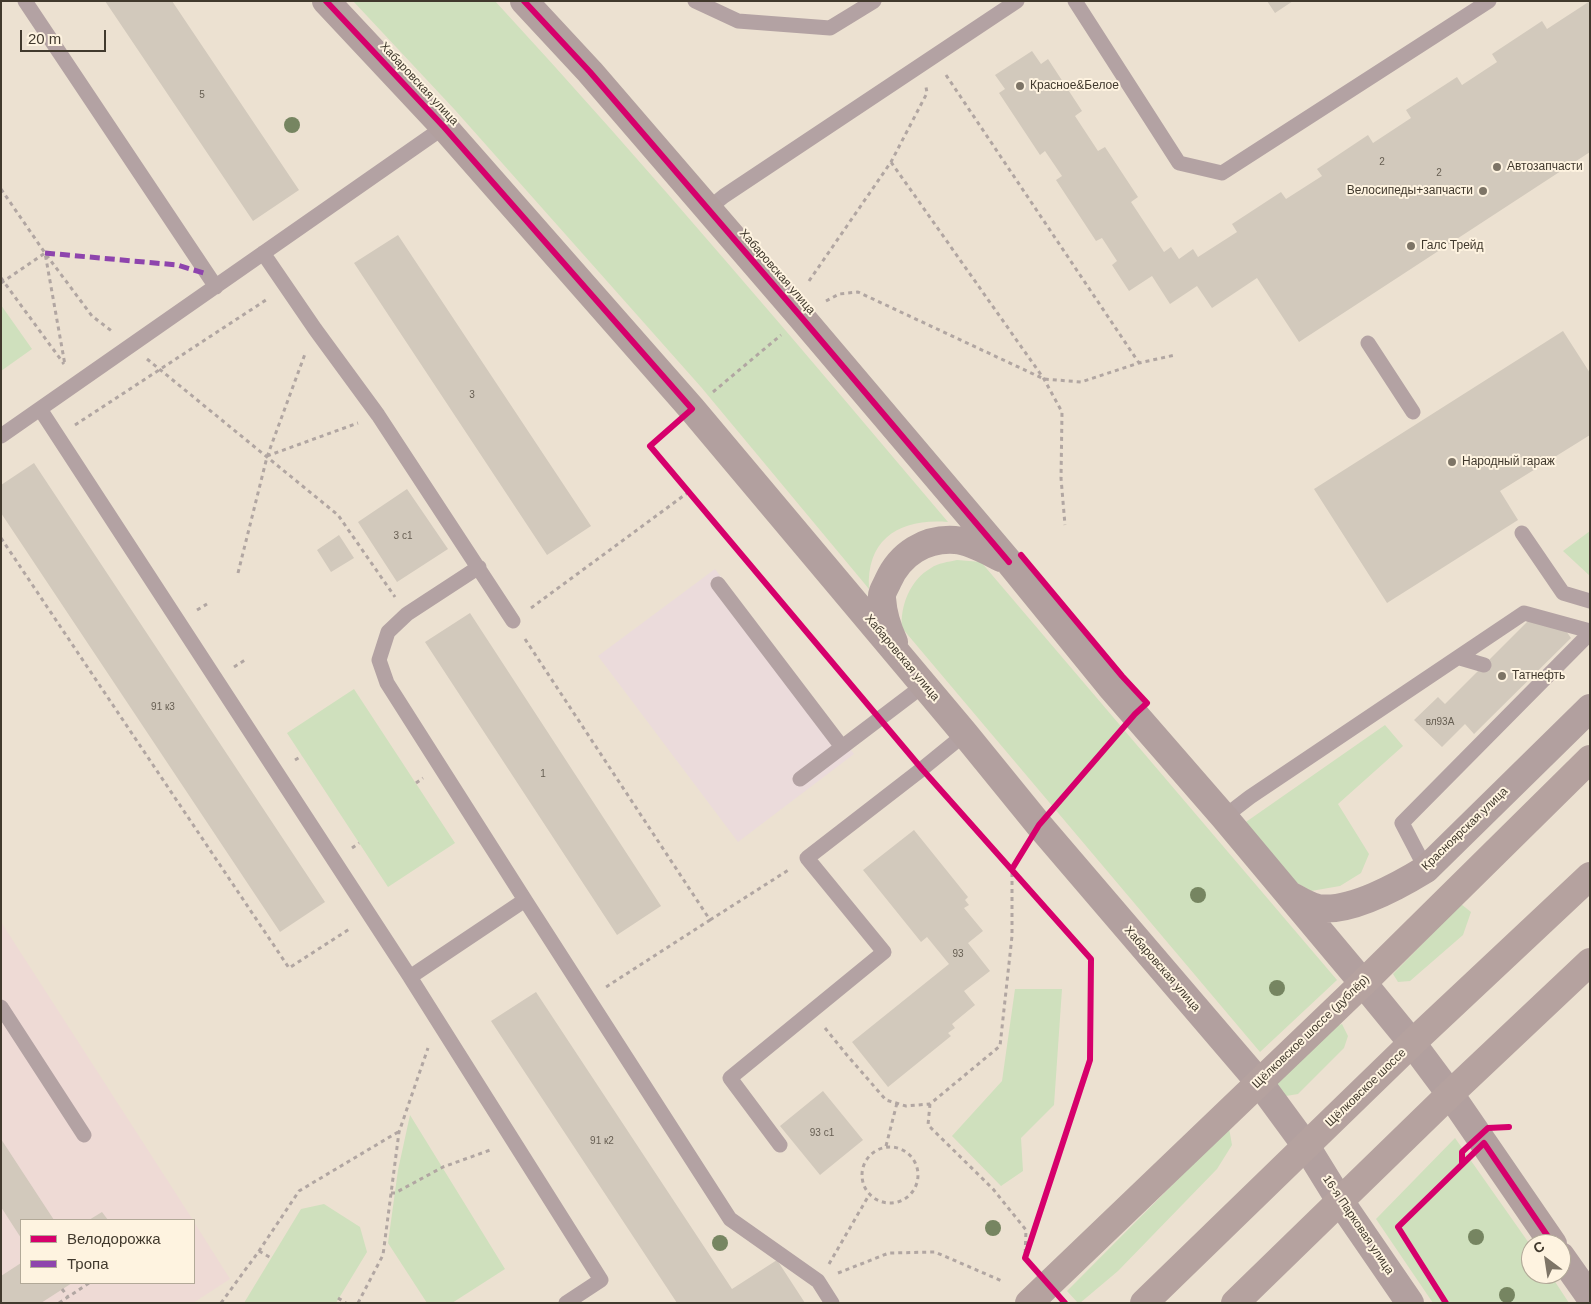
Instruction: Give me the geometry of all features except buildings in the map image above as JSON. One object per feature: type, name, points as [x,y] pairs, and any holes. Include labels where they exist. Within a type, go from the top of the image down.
[{"type":"main road","name":"Хабаровская улица","points":[[326,1],[444,127],[692,409],[965,734],[1038,825],[1259,1082],[1306,1146]]},
{"type":"main road","name":"Хабаровская улица","points":[[524,1],[590,72],[1009,562],[1110,686],[1224,817],[1412,1043]]},
{"type":"main road","points":[[900,657],[887,625],[881,596],[892,571],[907,553],[930,542],[956,540],[979,547],[1009,562]]},
{"type":"main road","name":"Красноярская улица","points":[[1288,895],[1319,908],[1339,907],[1396,887],[1426,868],[1590,708]]},
{"type":"main road","name":"Щёлковское шоссе (дублёр)","points":[[1029,1303],[1363,982],[1590,759]]},
{"type":"main road","name":"Щёлковское шоссе","points":[[1144,1303],[1412,1043],[1590,876]]},
{"type":"main road","points":[[1235,1303],[1450,1094],[1590,962]]},
{"type":"main road","points":[[1412,1043],[1450,1094],[1546,1234]]},
{"type":"main road","name":"16-я Парковая улица","points":[[1306,1146],[1340,1201],[1410,1303]]},
{"type":"main road","points":[[1571,1270],[1590,1297]]},
{"type":"lane","points":[[25,1],[216,287]]},
{"type":"lane","points":[[695,1],[738,21],[830,28],[874,1]]},
{"type":"lane","points":[[708,209],[724,196],[1017,1]]},
{"type":"lane","points":[[1075,1],[1179,163],[1222,173],[1489,1]]},
{"type":"lane","points":[[1,436],[444,127]]},
{"type":"lane","points":[[263,253],[315,329],[378,415],[513,621]]},
{"type":"lane","points":[[1368,343],[1413,412]]},
{"type":"lane","points":[[40,409],[372,915],[601,1280],[566,1303]]},
{"type":"lane","points":[[1522,533],[1563,594],[1590,602]]},
{"type":"lane","points":[[479,567],[407,614],[388,632],[379,660],[387,683],[730,1219],[818,1281],[832,1303]]},
{"type":"lane","points":[[718,584],[842,747]]},
{"type":"lane","points":[[1224,817],[1250,797],[1460,658],[1524,613],[1590,632]]},
{"type":"lane","points":[[1426,868],[1402,823],[1536,680],[1590,632]]},
{"type":"lane","points":[[1460,658],[1484,665]]},
{"type":"lane","points":[[800,779],[924,685]]},
{"type":"lane","points":[[780,1145],[730,1078],[884,952],[807,858],[965,734]]},
{"type":"lane","points":[[410,977],[525,900]]},
{"type":"lane","points":[[1,1007],[84,1135]]},
{"type":"path","points":[[808,282],[891,162],[927,93],[928,60]]},
{"type":"path","points":[[928,60],[1139,363]]},
{"type":"path","points":[[891,162],[1044,379],[1062,412],[1061,478],[1065,525]]},
{"type":"path","points":[[1,189],[92,316],[338,515],[407,614]]},
{"type":"path","points":[[45,252],[2,281],[77,383]]},
{"type":"path","points":[[45,252],[65,366]]},
{"type":"path","points":[[58,436],[286,287]]},
{"type":"path","points":[[824,302],[839,294],[858,292],[1044,379],[1081,382],[1139,363],[1176,355]]},
{"type":"path","points":[[238,573],[267,457],[315,329]]},
{"type":"path","points":[[708,396],[786,331]]},
{"type":"path","points":[[267,457],[378,415]]},
{"type":"path","points":[[690,491],[513,621],[710,920]]},
{"type":"path","points":[[1,538],[289,968],[372,915]]},
{"type":"path","points":[[1038,825],[1135,714]]},
{"type":"path","points":[[588,998],[807,858]]},
{"type":"path","points":[[812,1011],[886,1100],[906,1106],[930,1104],[1000,1046],[1012,936],[1012,869]]},
{"type":"path","points":[[358,1303],[383,1254],[399,1132],[438,1021]]},
{"type":"path","points":[[886,1146],[897,1103]]},
{"type":"path","points":[[930,1104],[928,1125],[993,1189],[1026,1230],[1025,1258]]},
{"type":"path","points":[[221,1303],[300,1191],[399,1132]]},
{"type":"path","points":[[391,1193],[395,1193],[443,1167],[514,1142]]},
{"type":"path","points":[[886,1146],[903,1148],[915,1160],[919,1176],[914,1191],[901,1202],[884,1203],[869,1195],[862,1184],[861,1172],[865,1160],[874,1150],[886,1146]]},
{"type":"path","points":[[818,1281],[869,1195]]},
{"type":"path","points":[[259,1251],[271,1258]]},
{"type":"path","points":[[818,1281],[889,1253],[935,1252],[1002,1280]]},
{"type":"path","points":[[59,1303],[88,1284]]},
{"type":"path","points":[[62,1289],[68,1297]]},
{"type":"path","points":[[338,1298],[346,1303]]},
{"type":"shaded area","points":[[715,569],[854,754],[738,842],[598,656]]},
{"type":"shaded area","points":[[1,922],[192,1219],[20,1219],[20,1284],[195,1284],[195,1224],[230,1279],[193,1303],[1,1303]]},
{"type":"green space","points":[[353,1],[495,1],[668,194],[948,522],[915,524],[902,528],[890,535],[880,544],[873,556],[869,589],[701,387],[455,110]]},
{"type":"green space","points":[[1,305],[32,349],[1,371]]},
{"type":"green space","points":[[1590,531],[1590,576],[1563,551]]},
{"type":"green space","points":[[957,560],[981,562],[1337,980],[1260,1052],[902,628],[905,603],[917,579],[934,566]]},
{"type":"green space","points":[[354,689],[455,843],[388,887],[287,733]]},
{"type":"green space","points":[[1385,725],[1403,746],[1338,804],[1369,854],[1361,873],[1340,886],[1311,891],[1283,875],[1243,824]]},
{"type":"green space","points":[[1461,904],[1471,912],[1463,935],[1410,981],[1398,982],[1393,974]]},
{"type":"green space","points":[[1015,989],[1062,989],[1054,1105],[1021,1138],[1023,1171],[1001,1186],[952,1136],[1002,1081]]},
{"type":"green space","points":[[1342,1024],[1348,1036],[1344,1048],[1298,1094],[1286,1096],[1272,1081],[1333,1027]]},
{"type":"green space","points":[[410,1115],[505,1269],[452,1303],[427,1303],[388,1243],[398,1170]]},
{"type":"green space","points":[[1229,1128],[1232,1145],[1217,1169],[1118,1271],[1078,1303],[1067,1291]]},
{"type":"green space","points":[[1455,1138],[1523,1234],[1521,1234],[1521,1284],[1557,1284],[1569,1303],[1433,1303],[1376,1219]]},
{"type":"green space","points":[[324,1204],[360,1227],[367,1252],[336,1303],[244,1303],[301,1209]]},
{"type":"marked path","points":[[45,253],[177,265],[207,274]]},
{"type":"cycle path","points":[[326,1],[444,127],[692,409],[650,446],[922,769],[1091,959],[1090,1060],[1025,1258],[1065,1303]]},
{"type":"cycle path","points":[[524,1],[590,72],[1009,562]]},
{"type":"cycle path","points":[[1012,869],[1039,825],[1135,714],[1147,703],[1122,676],[1021,555]]},
{"type":"cycle path","points":[[1462,1164],[1462,1152],[1488,1128],[1509,1127]]},
{"type":"cycle path","points":[[1446,1303],[1398,1227],[1484,1143],[1546,1234]]},
{"type":"place","name":"Красное&Белое","points":[[1020,86]]},
{"type":"place","name":"Автозапчасти","points":[[1497,167]]},
{"type":"place","name":"Велосипеды+запчасти","points":[[1483,191]]},
{"type":"place","name":"Галс Трейд","points":[[1411,246]]},
{"type":"place","name":"Народный гараж","points":[[1452,462]]},
{"type":"place","name":"Татнефть","points":[[1502,676]]}]
